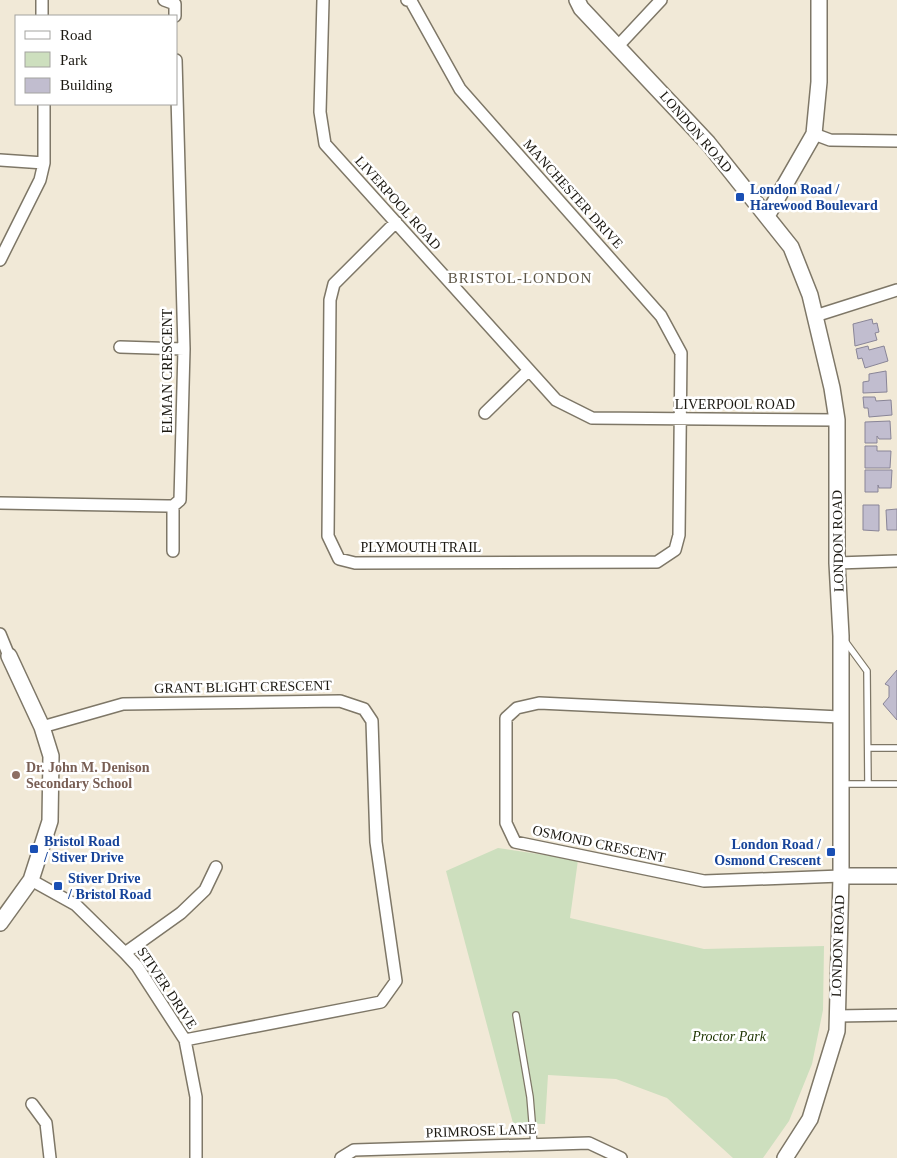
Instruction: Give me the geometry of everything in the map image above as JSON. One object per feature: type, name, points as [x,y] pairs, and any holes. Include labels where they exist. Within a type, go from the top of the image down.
[{"type":"street","points":[[42,0],[42,15]]},
{"type":"street","points":[[164,0],[175,4],[175,15]]},
{"type":"street","name":"LIVERPOOL ROAD","points":[[323,0],[320,112],[325,144],[556,400],[592,418],[837,420]]},
{"type":"street","name":"MANCHESTER DRIVE","points":[[407,0],[411,1],[460,89],[660,316],[681,353],[679,419]]},
{"type":"street","name":"LONDON ROAD","points":[[577,0],[581,8],[708,143],[791,247],[810,295],[837,420],[837,563],[842,636],[840,717],[841,876],[837,1031],[810,1119],[789,1157]]},
{"type":"street","points":[[618,46],[661,0]]},
{"type":"street","points":[[767,216],[814,134],[819,82],[819,0]]},
{"type":"street","points":[[0,260],[40,180],[44,163],[44,105]]},
{"type":"street","name":"ELMAN CRESCENT","points":[[173,551],[173,506],[180,500],[184,349],[177,105]]},
{"type":"street","points":[[814,134],[830,140],[897,141]]},
{"type":"street","points":[[0,160],[44,163]]},
{"type":"street","name":"PLYMOUTH TRAIL","points":[[396,222],[334,284],[330,300],[328,536],[338,559],[355,563],[657,562],[675,550],[679,535],[679,419]]},
{"type":"street","points":[[815,316],[897,290]]},
{"type":"street","points":[[120,347],[184,349]]},
{"type":"street","points":[[485,413],[530,370]]},
{"type":"street","points":[[0,503],[173,506]]},
{"type":"street","points":[[837,563],[897,561]]},
{"type":"street","points":[[0,634],[4,656],[42,727],[51,756],[50,821],[31,880],[0,923]]},
{"type":"street","name":"GRANT BLIGHT CRESCENT","points":[[42,727],[123,704],[340,701],[364,709],[372,721],[376,842],[396,981],[381,1002],[185,1040]]},
{"type":"street","name":"OSMOND CRESCENT","points":[[840,717],[539,704],[517,708],[506,718],[506,823],[515,842],[704,881],[841,876]]},
{"type":"street","points":[[126,953],[181,913],[205,890],[216,867]]},
{"type":"street","points":[[841,876],[897,876]]},
{"type":"street","name":"STIVER DRIVE","points":[[31,880],[76,905],[126,953],[137,966],[185,1040],[196,1097],[196,1158]]},
{"type":"street","points":[[836,1016],[897,1015]]},
{"type":"street","points":[[32,1104],[46,1123],[50,1158]]},
{"type":"street","name":"PRIMROSE LANE","points":[[341,1158],[354,1150],[589,1143],[621,1158]]},
{"type":"street","points":[[498,1146],[498,1158]]},
{"type":"lane","points":[[842,636],[866,671],[868,784]]},
{"type":"lane","points":[[868,748],[897,748]]},
{"type":"lane","points":[[840,784],[897,784]]},
{"type":"lane","points":[[516,1015],[530,1097],[534,1145]]},
{"type":"green space","name":"Proctor Park","points":[[498,848],[578,860],[570,918],[704,949],[824,946],[823,1010],[812,1064],[789,1121],[763,1158],[733,1158],[667,1098],[616,1079],[548,1075],[545,1124],[513,1123],[446,871]]},
{"type":"building","points":[[872,319],[873,324],[877,323],[879,332],[875,333],[877,340],[855,346],[853,324]]},
{"type":"building","points":[[868,346],[869,350],[884,346],[888,361],[865,368],[862,358],[858,359],[856,349]]},
{"type":"building","points":[[886,371],[887,392],[863,393],[863,382],[869,381],[869,374]]},
{"type":"building","points":[[863,397],[875,397],[876,401],[891,400],[892,415],[869,417],[868,408],[864,408]]},
{"type":"building","points":[[890,421],[891,439],[879,439],[877,436],[877,443],[865,443],[865,422]]},
{"type":"building","points":[[865,446],[877,446],[877,451],[891,451],[890,468],[865,468]]},
{"type":"building","points":[[865,470],[892,470],[891,488],[879,488],[878,485],[878,492],[865,492]]},
{"type":"building","points":[[863,505],[879,505],[879,531],[863,530]]},
{"type":"building","points":[[897,509],[897,530],[887,530],[886,510]]},
{"type":"building","points":[[897,670],[897,720],[883,704],[889,697],[889,686],[885,684]]},
{"type":"place","name":"London Road / Harewood Boulevard","points":[[740,197]]},
{"type":"place","name":"Dr. John M. Denison Secondary School","points":[[16,775]]},
{"type":"place","name":"Bristol Road / Stiver Drive","points":[[34,849]]},
{"type":"place","name":"London Road / Osmond Crescent","points":[[831,852]]},
{"type":"place","name":"Stiver Drive / Bristol Road","points":[[58,886]]},
{"type":"district","name":"BRISTOL-LONDON","points":[[520,278]]}]
